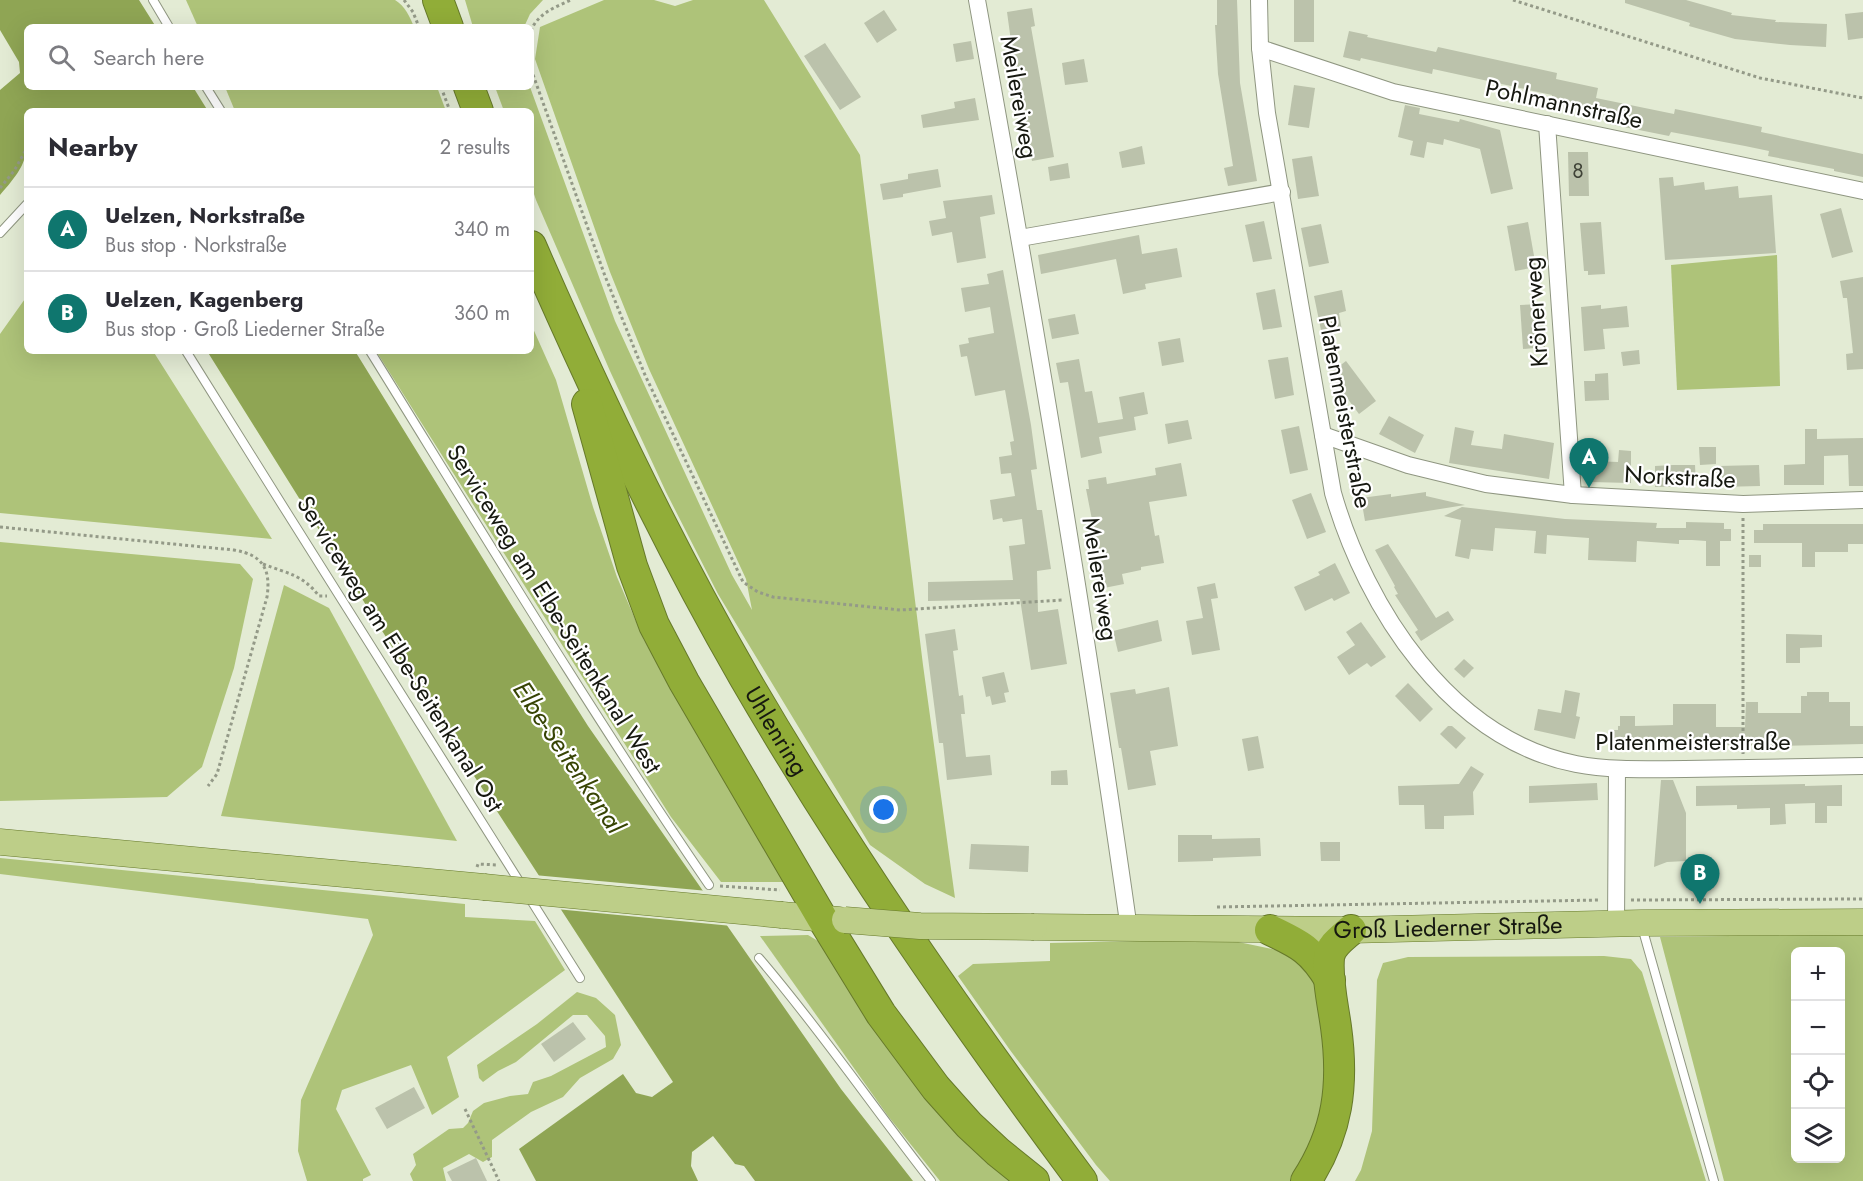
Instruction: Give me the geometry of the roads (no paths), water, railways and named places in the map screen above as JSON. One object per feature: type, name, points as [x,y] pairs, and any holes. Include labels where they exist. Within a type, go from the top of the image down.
[{"type":"highway","points":[[438,0],[447,24]]},
{"type":"highway","points":[[470,90],[477,108]]},
{"type":"highway","name":"Uhlenring","points":[[534,253],[570,337],[611,423],[670,541],[732,656],[793,759],[943,990],[1082,1181]]},
{"type":"highway","points":[[570,337],[617,516],[632,566],[654,625],[684,682],[790,902],[833,919],[880,1014],[936,1088],[969,1125],[1034,1181]]},
{"type":"highway","points":[[1270,930],[1298,943],[1307,950],[1330,980]]},
{"type":"highway","points":[[1306,1181],[1321,1158],[1331,1135],[1336,1111],[1339,1048],[1329,957],[1333,947],[1351,930]]},
{"type":"highway","points":[[1319,1181],[1333,1154],[1346,1090],[1351,930]]},
{"type":"highway","points":[[1060,1152],[1095,1181]]},
{"type":"main road","points":[[0,842],[484,887],[790,902]]},
{"type":"main road","name":"Groß Liederner Straße","points":[[833,919],[920,926],[1270,930],[1351,930],[1616,912],[1641,923],[1863,922]]},
{"type":"street","name":"Meilereiweg","points":[[977,0],[1020,238],[1080,598],[1128,928]]},
{"type":"street","name":"Platenmeisterstraße","points":[[1259,0],[1260,48],[1267,114],[1333,493],[1359,567],[1385,614],[1419,660],[1459,702],[1481,721],[1516,742],[1565,761],[1617,769],[1863,766]]},
{"type":"street","name":"Pohlmannstraße","points":[[1260,48],[1393,92],[1863,191]]},
{"type":"street","name":"Krönerweg","points":[[1547,124],[1574,495]]},
{"type":"street","points":[[1020,238],[1281,192]]},
{"type":"street","name":"Norkstraße","points":[[1323,435],[1408,465],[1486,484],[1574,495],[1743,504],[1863,500]]},
{"type":"street","points":[[1616,912],[1617,769]]},
{"type":"lane","points":[[153,0],[167,24]]},
{"type":"lane","points":[[208,90],[219,108]]},
{"type":"lane","points":[[0,233],[24,207]]},
{"type":"lane","name":"Serviceweg am Elbe-Seitenkanal Ost","points":[[188,354],[337,594],[512,866],[522,886],[580,978]]},
{"type":"lane","name":"Serviceweg am Elbe-Seitenkanal West","points":[[372,354],[580,691],[639,783],[709,885]]},
{"type":"lane","points":[[1641,923],[1714,1181]]},
{"type":"lane","points":[[759,958],[788,991],[881,1118],[931,1181]]},
{"type":"water","points":[[0,0],[139,0],[154,24],[24,24],[24,90],[195,90],[206,108],[24,108],[24,160],[0,195],[0,90],[20,73],[19,62],[0,30]]},
{"type":"water","name":"Elbe-Seitenkanal","points":[[209,354],[357,354],[588,726],[841,1089],[913,1181],[755,1181],[744,1166],[735,1164],[713,1136],[692,1152],[691,1166],[698,1181],[536,1181],[519,1149],[623,1074],[636,1093],[652,1097],[673,1082],[441,725]]},
{"type":"place","name":"Uelzen, Norkstraße","points":[[1589,488]]},
{"type":"place","name":"Uelzen, Kagenberg","points":[[1700,904]]}]
